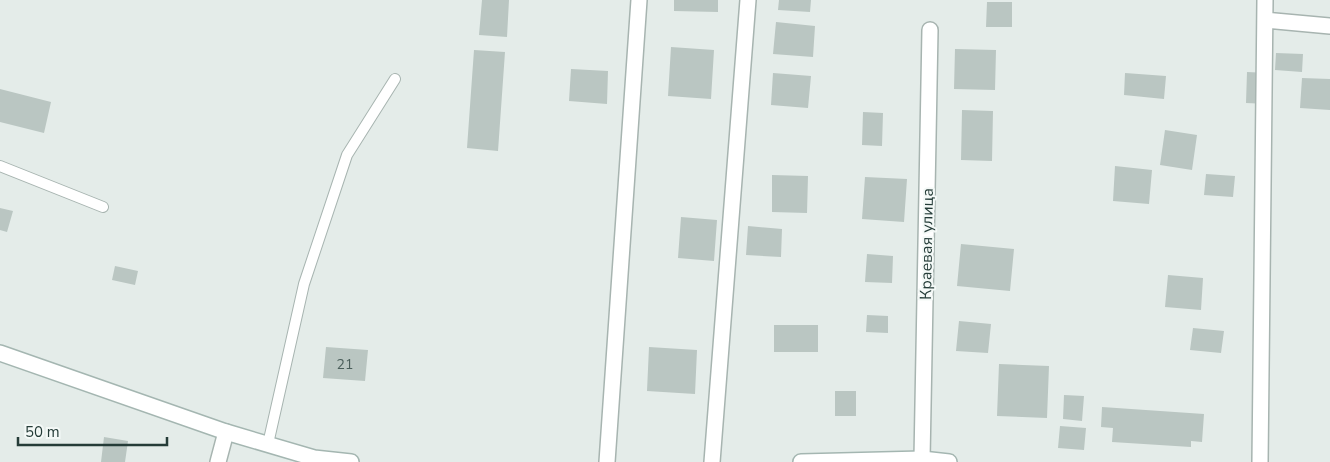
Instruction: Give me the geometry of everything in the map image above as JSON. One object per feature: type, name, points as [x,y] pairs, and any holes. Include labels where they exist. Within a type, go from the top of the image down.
[{"type":"street","points":[[606,462],[639,0]]},
{"type":"street","points":[[712,462],[748,0]]},
{"type":"street","points":[[1260,462],[1265,0]]},
{"type":"street","points":[[1265,20],[1330,26]]},
{"type":"street","name":"Краевая улица","points":[[922,459],[930,30]]},
{"type":"street","points":[[0,353],[226,432],[314,458],[351,462]]},
{"type":"street","points":[[218,462],[226,432]]},
{"type":"street","points":[[801,462],[922,459],[949,462]]},
{"type":"lane","points":[[268,444],[304,284],[347,155],[395,79]]},
{"type":"lane","points":[[0,166],[103,207]]},
{"type":"building","points":[[482,0],[509,0],[507,37],[479,35]]},
{"type":"building","points":[[674,0],[718,0],[718,12],[674,11]]},
{"type":"building","points":[[779,0],[811,0],[810,12],[778,10]]},
{"type":"building","points":[[987,2],[1012,2],[1012,27],[986,27]]},
{"type":"building","points":[[776,22],[815,26],[813,57],[773,54]]},
{"type":"building","points":[[671,47],[714,50],[711,99],[668,96]]},
{"type":"building","points":[[955,49],[996,50],[995,90],[954,89]]},
{"type":"building","points":[[474,50],[505,52],[498,151],[467,148]]},
{"type":"building","points":[[1276,53],[1303,54],[1302,72],[1275,70]]},
{"type":"building","points":[[571,69],[608,71],[607,104],[569,101]]},
{"type":"building","points":[[1247,72],[1269,73],[1268,104],[1246,103]]},
{"type":"building","points":[[773,73],[811,76],[808,108],[771,105]]},
{"type":"building","points":[[1125,73],[1166,76],[1164,99],[1124,95]]},
{"type":"building","points":[[1302,78],[1330,79],[1330,110],[1300,108]]},
{"type":"building","points":[[0,89],[51,102],[44,133],[0,122]]},
{"type":"building","points":[[962,110],[993,111],[992,161],[961,160]]},
{"type":"building","points":[[863,112],[883,113],[882,146],[862,145]]},
{"type":"building","points":[[1165,130],[1197,135],[1192,170],[1160,165]]},
{"type":"building","points":[[1115,166],[1152,170],[1149,204],[1113,201]]},
{"type":"building","points":[[1206,174],[1235,176],[1233,197],[1204,195]]},
{"type":"building","points":[[772,175],[808,176],[807,213],[772,212]]},
{"type":"building","points":[[865,177],[907,179],[904,222],[862,219]]},
{"type":"building","points":[[0,208],[13,211],[7,232],[0,230]]},
{"type":"building","points":[[681,217],[717,220],[714,261],[678,258]]},
{"type":"building","points":[[748,226],[782,229],[781,257],[746,255]]},
{"type":"building","points":[[961,244],[1014,249],[1010,291],[957,286]]},
{"type":"building","points":[[867,254],[893,256],[892,283],[865,282]]},
{"type":"building","points":[[115,266],[138,271],[135,285],[112,280]]},
{"type":"building","points":[[1168,275],[1203,278],[1201,310],[1165,307]]},
{"type":"building","points":[[867,315],[888,316],[888,333],[866,332]]},
{"type":"building","points":[[959,321],[991,324],[988,353],[956,351]]},
{"type":"building","points":[[774,325],[818,325],[818,352],[774,352]]},
{"type":"building","points":[[1193,328],[1224,331],[1221,353],[1190,350]]},
{"type":"building","points":[[326,347],[368,350],[365,381],[323,378]]},
{"type":"building","points":[[649,347],[697,350],[695,394],[647,391]]},
{"type":"building","points":[[999,364],[1049,366],[1047,418],[997,416]]},
{"type":"building","points":[[835,391],[856,391],[856,416],[835,416]]},
{"type":"building","points":[[1064,395],[1084,396],[1082,421],[1063,419]]},
{"type":"building","points":[[1102,407],[1204,414],[1202,442],[1191,441],[1191,447],[1112,442],[1113,428],[1101,427]]},
{"type":"building","points":[[1060,426],[1086,428],[1084,450],[1058,448]]},
{"type":"building","points":[[104,437],[128,441],[125,462],[101,462]]}]
